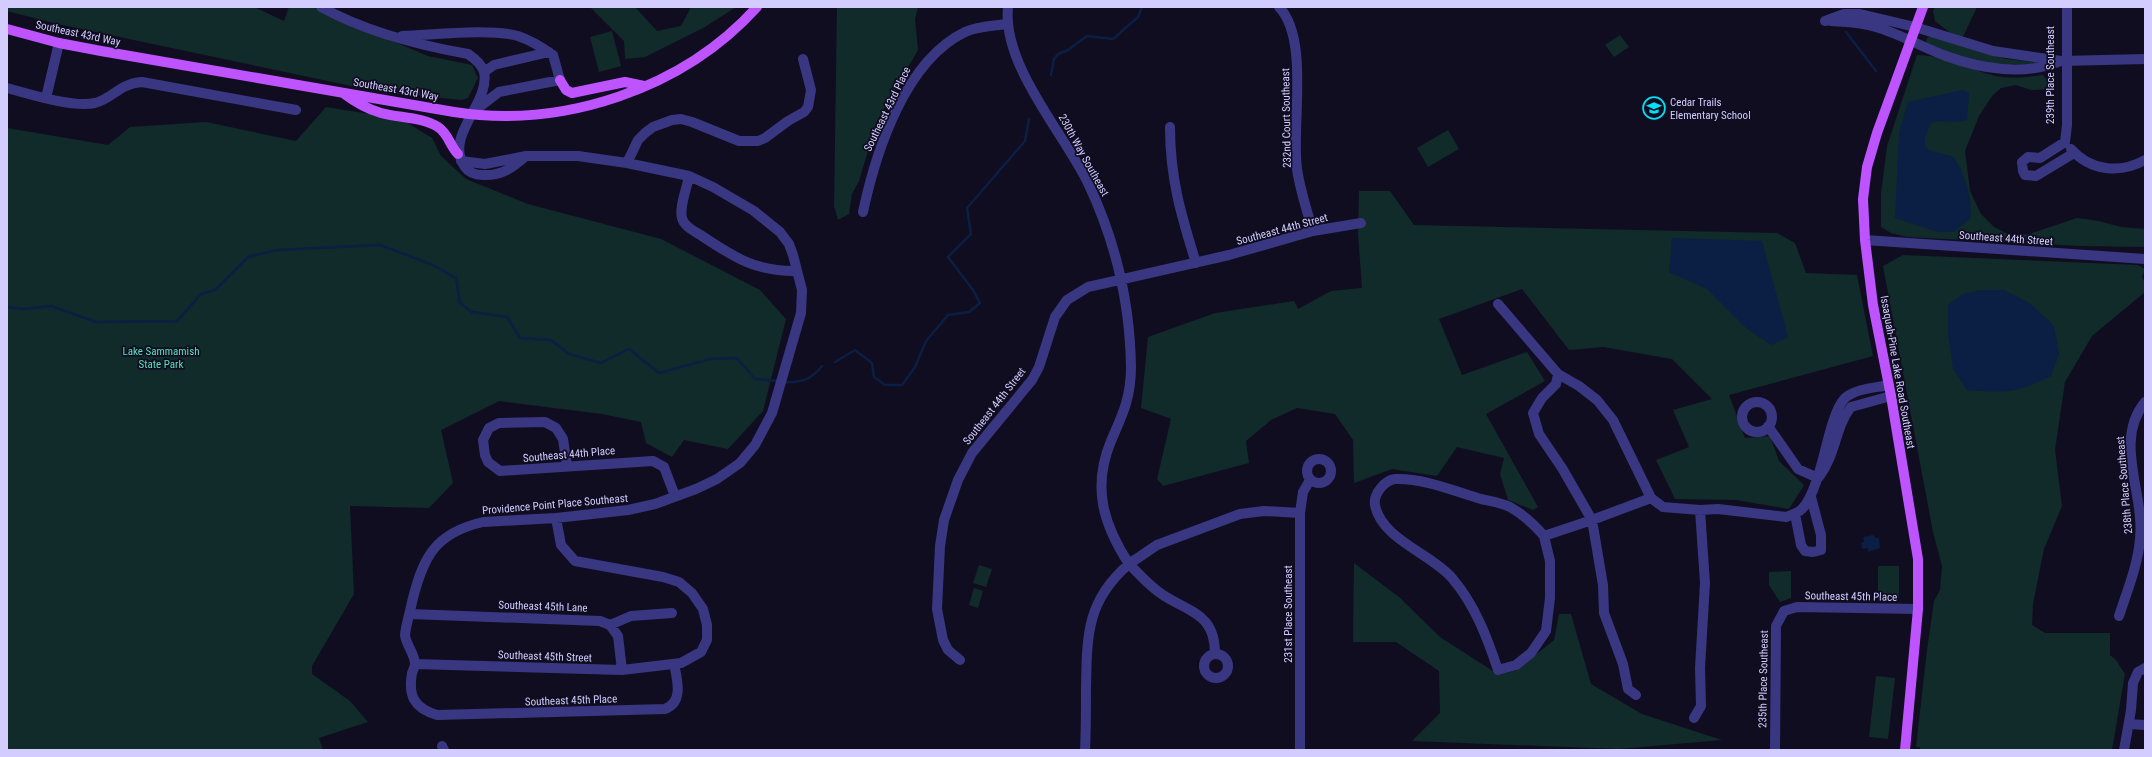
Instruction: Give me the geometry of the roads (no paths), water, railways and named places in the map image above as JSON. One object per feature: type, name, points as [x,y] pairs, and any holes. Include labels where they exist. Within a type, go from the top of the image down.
[{"type":"main road","name":"Southeast 43rd Way","points":[[7,29],[59,43],[471,114],[514,115],[566,110],[601,102],[644,86],[667,75],[710,49],[738,27],[757,7]]},
{"type":"main road","name":"Issaquah-Pine Lake Road Southeast","points":[[1905,750],[1918,609],[1918,559],[1891,396],[1873,305],[1865,240],[1863,199],[1867,167],[1877,133],[1922,7]]},
{"type":"main road","points":[[560,80],[566,90],[572,93],[625,82],[644,86]]},
{"type":"main road","points":[[342,92],[357,103],[374,111],[424,121],[436,126],[443,131],[460,158]]},
{"type":"street","points":[[321,7],[347,21],[421,45],[468,54],[480,65],[484,72],[484,85],[460,140],[460,158]]},
{"type":"street","name":"230th Way Southeast","points":[[1008,7],[1007,24],[1013,50],[1033,91],[1087,182],[1101,212],[1112,242],[1121,278],[1128,321],[1130,384],[1129,398],[1124,414],[1106,456],[1101,490],[1106,520],[1114,540],[1129,564],[1162,594],[1204,620],[1211,627],[1214,636],[1215,654]]},
{"type":"street","name":"232nd Court Southeast","points":[[1279,7],[1286,19],[1296,53],[1297,168],[1313,231]]},
{"type":"street","name":"239th Place Southeast","points":[[2062,7],[2067,125],[2065,142]]},
{"type":"street","name":"239th Place Southeast","points":[[2064,61],[2067,7]]},
{"type":"street","points":[[2064,61],[2040,69],[2006,69],[1985,66],[1946,56],[1911,40],[1874,26],[1857,22],[1825,21],[1844,14],[1853,13],[1916,27],[1993,51],[2064,61],[2145,59]]},
{"type":"street","name":"Southeast 43rd Place","points":[[863,212],[879,148],[918,73],[938,49],[967,31],[984,26],[1007,24]]},
{"type":"street","points":[[396,36],[475,33],[518,36],[549,52],[555,59],[560,80],[499,92],[471,114]]},
{"type":"street","points":[[46,98],[59,43]]},
{"type":"street","points":[[484,72],[494,65],[549,52]]},
{"type":"street","points":[[627,163],[635,144],[644,133],[654,126],[672,120],[692,122],[739,141],[758,141],[765,138],[788,121],[804,112],[808,107],[812,90],[802,59]]},
{"type":"street","points":[[7,88],[46,98],[85,103],[95,102],[124,86],[142,82],[296,110]]},
{"type":"street","points":[[484,85],[499,92]]},
{"type":"street","points":[[1170,127],[1172,175],[1185,228],[1196,263]]},
{"type":"street","points":[[2074,153],[2046,168],[2036,176],[2025,175],[2022,171],[2022,162],[2025,159],[2031,156],[2040,158],[2065,142],[2074,153],[2100,168],[2123,168],[2145,160]]},
{"type":"street","name":"Providence Point Place Southeast","points":[[415,664],[405,642],[405,635],[418,577],[425,561],[440,542],[451,534],[465,526],[483,522],[556,518],[628,510],[675,496],[717,479],[740,463],[761,435],[772,413],[802,304],[798,271],[789,244],[769,223],[734,199],[689,176],[627,163],[578,156],[526,156],[511,170],[501,174],[490,176],[475,175],[468,171],[460,158]]},
{"type":"street","points":[[2040,158],[2046,168]]},
{"type":"street","points":[[689,176],[682,219],[690,228],[729,254],[746,263],[770,270],[798,271]]},
{"type":"street","name":"Southeast 44th Street","points":[[960,660],[948,650],[943,640],[937,609],[940,546],[944,520],[955,486],[972,453],[1032,380],[1039,367],[1050,327],[1061,306],[1075,293],[1088,286],[1196,263],[1313,231],[1361,223]]},
{"type":"street","name":"Southeast 44th Street","points":[[1865,240],[2145,259]]},
{"type":"street","points":[[1498,304],[1558,374],[1579,386],[1597,400],[1613,420],[1651,498],[1663,507],[1700,510],[1718,509],[1786,517],[1795,514],[1802,509],[1810,497],[1818,478],[1833,421],[1841,403],[1851,394],[1860,390],[1889,385]]},
{"type":"street","points":[[1558,374],[1556,384],[1542,398],[1533,413],[1539,434],[1562,468],[1592,520],[1603,585],[1604,613],[1623,664],[1628,689],[1636,695]]},
{"type":"street","points":[[1818,478],[1828,465],[1841,427],[1851,406],[1891,396]]},
{"type":"street","name":"238th Place Southeast","points":[[2119,616],[2141,553],[2141,526],[2130,436],[2136,414],[2145,402]]},
{"type":"street","name":"Southeast 44th Place","points":[[567,466],[561,433],[550,424],[507,423],[494,425],[485,434],[483,440],[485,455],[488,462],[494,468],[507,471],[653,461],[664,468],[675,496]]},
{"type":"street","points":[[1768,426],[1798,470],[1818,478]]},
{"type":"street","points":[[1394,479],[1413,481],[1509,507],[1531,521],[1544,536],[1550,561],[1550,598],[1546,631],[1531,653],[1516,665],[1498,670],[1484,630],[1467,598],[1452,577],[1398,536],[1379,519],[1374,503],[1379,488],[1394,479]]},
{"type":"street","name":"231st Place Southeast","points":[[1300,750],[1300,513],[1303,492],[1310,480]]},
{"type":"street","points":[[1795,514],[1801,545],[1805,551],[1813,552],[1821,550],[1818,522],[1810,497]]},
{"type":"street","points":[[1544,536],[1651,498]]},
{"type":"street","points":[[1694,718],[1701,706],[1700,668],[1705,583],[1700,510]]},
{"type":"street","points":[[1085,750],[1086,646],[1091,622],[1102,595],[1117,574],[1157,545],[1240,514],[1259,511],[1300,513]]},
{"type":"street","name":"Southeast 45th Street","points":[[415,664],[622,670],[674,664],[697,656],[701,652],[707,640],[705,616],[692,593],[679,582],[663,577],[575,561],[561,545],[556,518]]},
{"type":"street","name":"Southeast 45th Place","points":[[1784,611],[1797,607],[1918,609]]},
{"type":"street","name":"235th Place Southeast","points":[[1775,750],[1776,626],[1784,611]]},
{"type":"street","points":[[622,670],[618,636],[610,625],[631,616],[672,613]]},
{"type":"street","name":"Southeast 45th Lane","points":[[410,614],[600,620],[610,625]]},
{"type":"street","name":"Southeast 45th Place","points":[[415,664],[411,686],[412,694],[420,708],[427,712],[451,716],[665,709],[672,704],[678,693],[674,664]]},
{"type":"street","points":[[2124,750],[2132,710],[2132,684],[2142,670]]},
{"type":"street","points":[[2129,724],[2145,726]]},
{"type":"water","points":[[1963,90],[1969,93],[1967,120],[1958,122],[1941,121],[1931,123],[1925,137],[1925,146],[1929,150],[1954,157],[1962,172],[1967,187],[1971,211],[1970,219],[1954,232],[1938,232],[1895,218],[1899,132],[1908,102]]},
{"type":"water","points":[[1672,238],[1762,241],[1788,337],[1771,345],[1746,328],[1707,289],[1669,272]]},
{"type":"water","points":[[1981,290],[2004,290],[2031,304],[2054,326],[2059,354],[2051,376],[2019,389],[2001,391],[1967,390],[1953,369],[1948,333],[1948,305],[1963,294]]},
{"type":"water","points":[[1873,535],[1876,538],[1879,538],[1880,548],[1868,552],[1868,548],[1862,549],[1861,543],[1864,542],[1863,537]]},
{"type":"waterway","points":[[1051,75],[1054,59],[1058,54],[1068,50],[1087,36],[1113,39],[1138,17],[1142,7]]},
{"type":"waterway","points":[[1846,32],[1876,71]]},
{"type":"waterway","points":[[835,362],[855,350],[872,363],[874,377],[885,385],[902,385],[915,367],[926,341],[948,315],[969,312],[980,303],[973,290],[948,257],[971,234],[967,208],[1025,141],[1029,119]]},
{"type":"waterway","points":[[7,307],[24,309],[51,306],[96,322],[177,321],[201,294],[215,290],[248,257],[277,250],[380,245],[433,265],[456,278],[460,303],[472,312],[507,317],[520,338],[551,340],[569,354],[601,363],[629,349],[659,373],[710,359],[737,358],[755,379],[778,381]]},
{"type":"waterway","points":[[783,382],[805,380],[814,375],[822,366]]},
{"type":"place","name":"Cedar Trails Elementary School","points":[[1654,108]]},
{"type":"park label","name":"Lake Sammamish State Park","points":[[161,357]]}]
